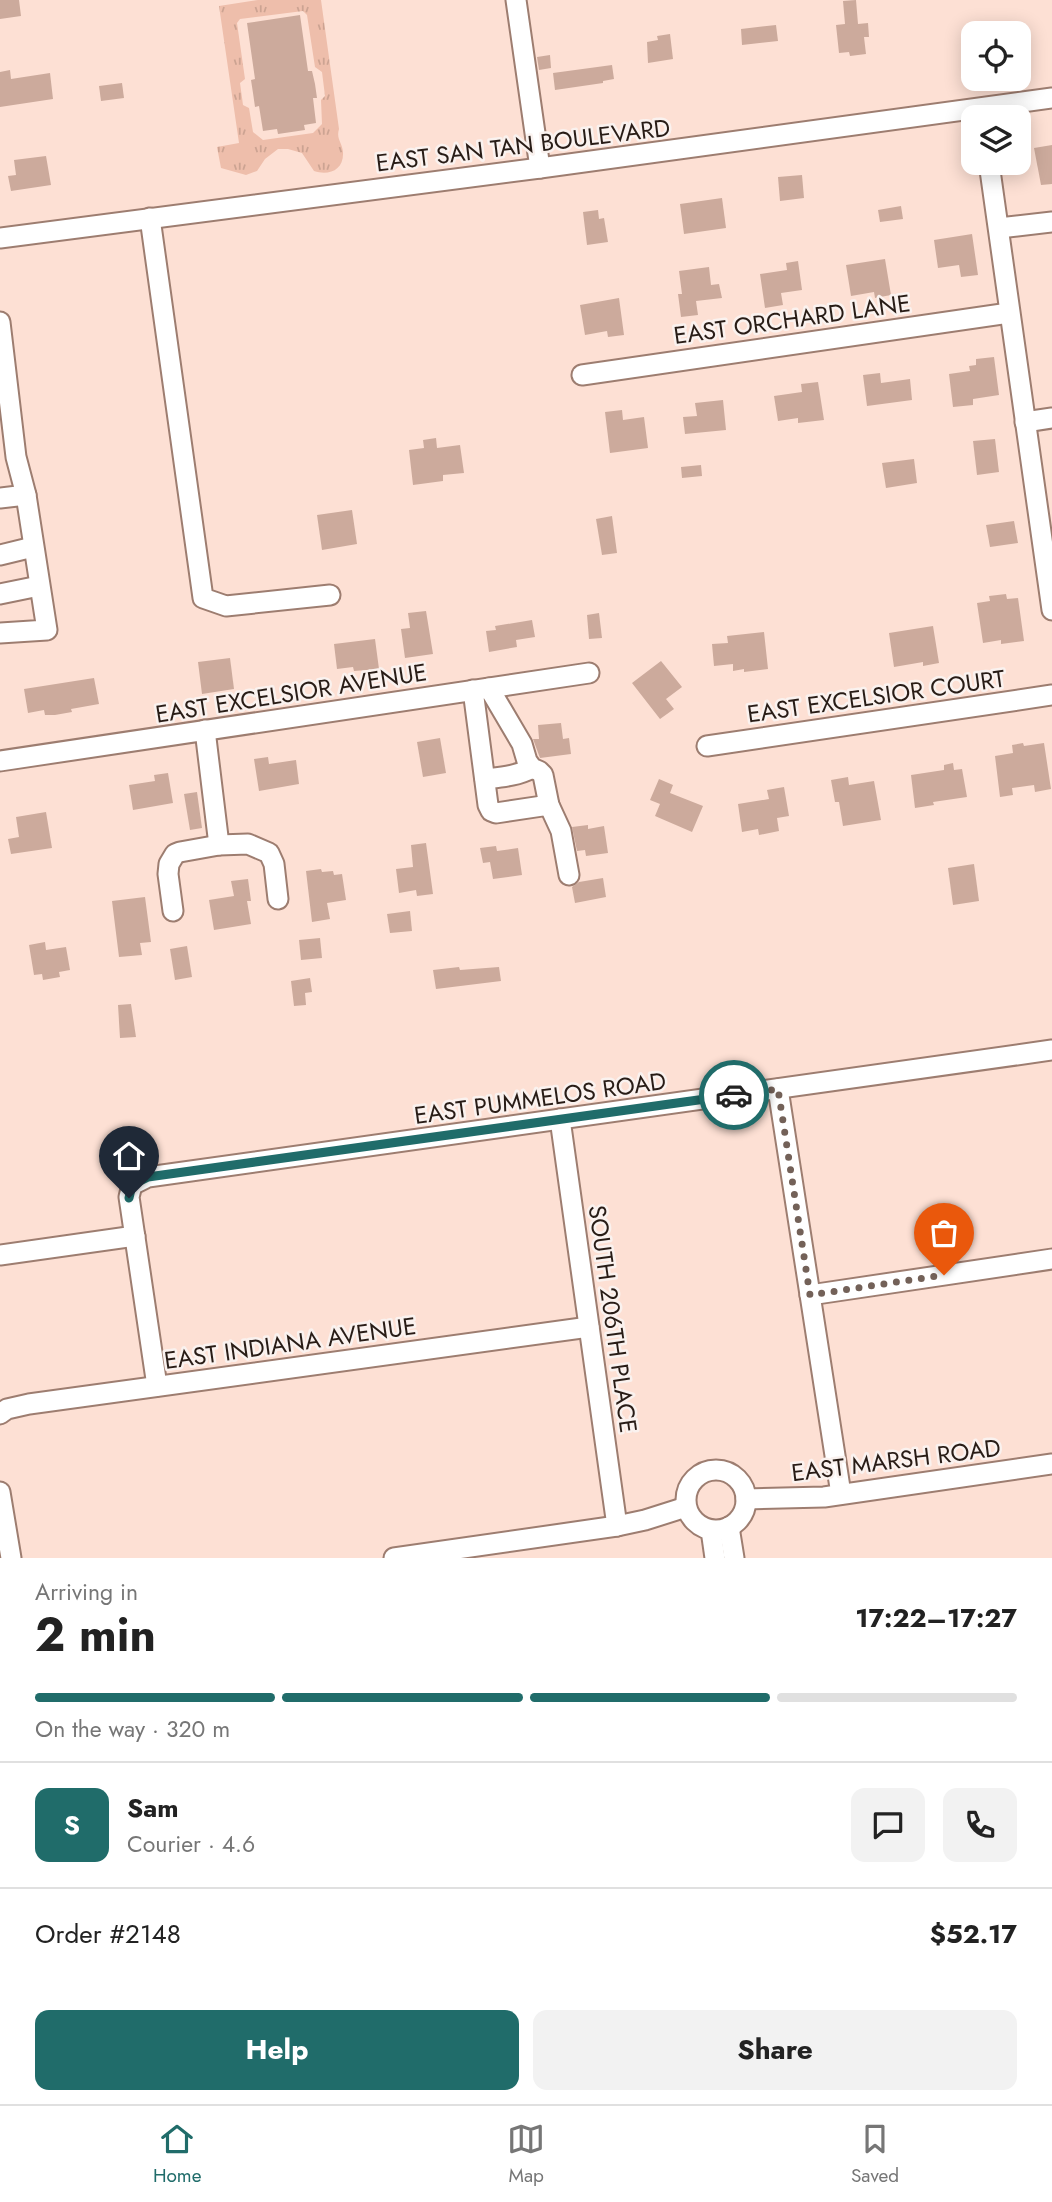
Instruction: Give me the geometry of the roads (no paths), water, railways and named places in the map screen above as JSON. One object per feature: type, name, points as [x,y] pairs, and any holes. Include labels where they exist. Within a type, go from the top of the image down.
[{"type":"street","points":[[516,0],[540,168]]},
{"type":"street","name":"EAST SAN TAN BOULEVARD","points":[[1019,105],[1052,98]]},
{"type":"street","name":"EAST SAN TAN BOULEVARD","points":[[0,238],[961,116]]},
{"type":"street","points":[[991,175],[1052,610]]},
{"type":"street","points":[[150,218],[203,598],[226,606],[330,595]]},
{"type":"street","points":[[999,228],[1052,222]]},
{"type":"street","name":"EAST ORCHARD LANE","points":[[582,375],[1009,313]]},
{"type":"street","points":[[0,322],[7,433],[26,495],[47,630],[0,633]]},
{"type":"street","points":[[1025,422],[1052,418]]},
{"type":"street","points":[[0,498],[26,495]]},
{"type":"street","points":[[0,555],[33,547]]},
{"type":"street","points":[[0,594],[39,586]]},
{"type":"street","name":"EAST EXCELSIOR AVENUE","points":[[0,761],[589,673]]},
{"type":"street","points":[[481,689],[522,744],[532,768],[543,775],[549,805],[561,831],[569,875]]},
{"type":"street","points":[[481,689],[485,779],[491,811],[496,813],[549,805]]},
{"type":"street","name":"EAST EXCELSIOR COURT","points":[[707,746],[1052,695]]},
{"type":"street","points":[[205,730],[219,845]]},
{"type":"street","points":[[485,779],[510,776],[532,768]]},
{"type":"street","points":[[173,911],[168,874],[172,859],[180,852],[219,845],[248,844],[269,853],[274,864],[278,898]]},
{"type":"street","name":"EAST PUMMELOS ROAD","points":[[135,1236],[129,1198],[132,1185],[148,1177],[1052,1050]]},
{"type":"street","points":[[778,1089],[841,1494]]},
{"type":"street","name":"SOUTH 206TH PLACE","points":[[560,1119],[617,1525]]},
{"type":"street","points":[[0,1255],[135,1236],[157,1386]]},
{"type":"street","points":[[810,1295],[1052,1259]]},
{"type":"street","name":"EAST INDIANA AVENUE","points":[[0,1414],[7,1409],[29,1404],[589,1327]]},
{"type":"street","name":"EAST MARSH ROAD","points":[[746,1499],[799,1499],[1052,1464]]},
{"type":"street","points":[[712,1470],[731,1474],[744,1489],[746,1499],[742,1516],[720,1529],[695,1522],[686,1507],[688,1487],[702,1473],[712,1470]]},
{"type":"street","points":[[0,1492],[11,1558]]},
{"type":"street","points":[[394,1558],[617,1525],[645,1520],[686,1507]]},
{"type":"street","points":[[716,1558],[720,1529]]},
{"type":"street","points":[[720,1529],[734,1558]]}]
